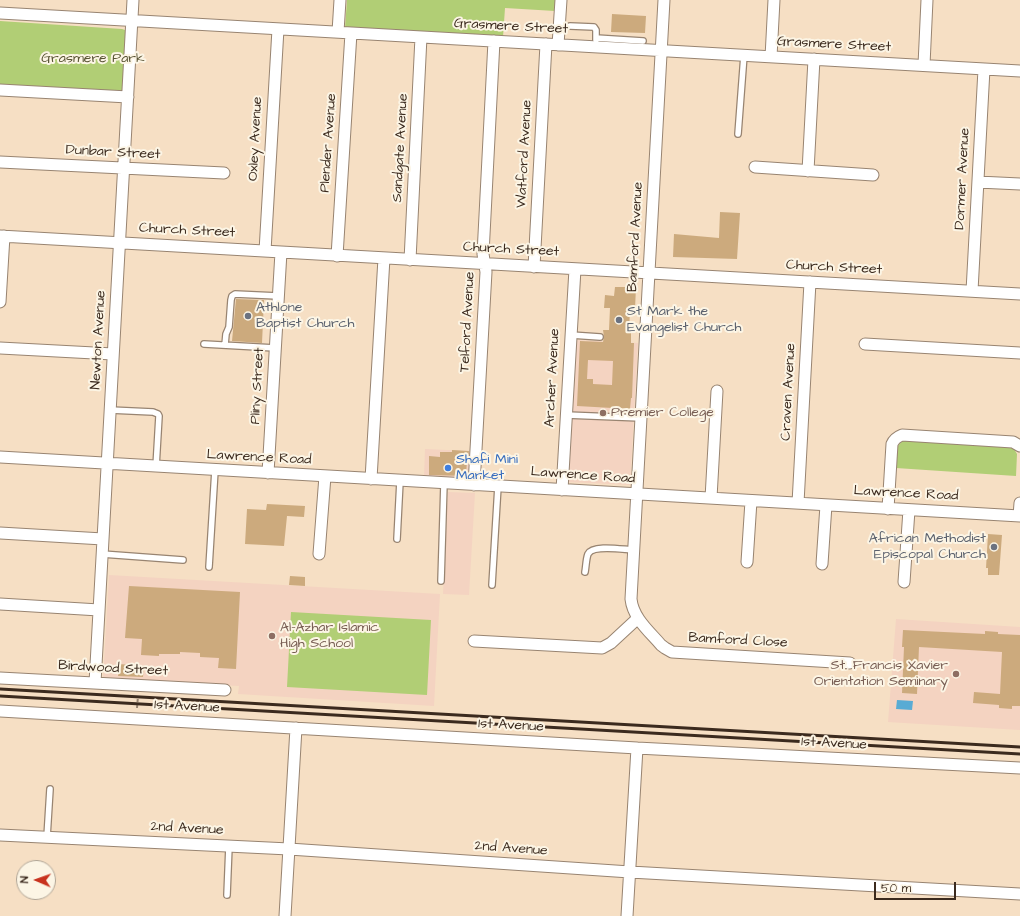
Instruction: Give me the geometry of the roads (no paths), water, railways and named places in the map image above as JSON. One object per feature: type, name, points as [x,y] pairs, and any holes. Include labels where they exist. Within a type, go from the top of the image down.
[{"type":"street","name":"Newton Avenue","points":[[95,682],[133,0]]},
{"type":"street","points":[[338,32],[340,0]]},
{"type":"street","points":[[558,44],[561,0]]},
{"type":"street","name":"Bamford Avenue","points":[[638,618],[633,610],[631,600],[664,0]]},
{"type":"street","points":[[771,57],[774,0]]},
{"type":"street","points":[[924,66],[926,0]]},
{"type":"street","name":"Grasmere Street","points":[[0,13],[546,44],[596,42],[661,50],[1020,71]]},
{"type":"street","name":"Oxley Avenue","points":[[265,251],[278,29]]},
{"type":"street","name":"Plender Avenue","points":[[337,256],[351,33]]},
{"type":"street","name":"Sandgate Avenue","points":[[410,260],[421,37]]},
{"type":"street","name":"Telford Avenue","points":[[474,485],[486,272],[483,254],[494,41]]},
{"type":"street","name":"Watford Avenue","points":[[534,267],[546,44]]},
{"type":"street","points":[[808,171],[814,59]]},
{"type":"street","name":"Dormer Avenue","points":[[972,291],[984,69]]},
{"type":"street","points":[[0,90],[128,97]]},
{"type":"street","name":"Dunbar Street","points":[[0,162],[224,173]]},
{"type":"street","points":[[755,167],[873,175]]},
{"type":"street","points":[[978,182],[1020,184]]},
{"type":"street","points":[[0,302],[2,236]]},
{"type":"street","name":"Church Street","points":[[2,236],[1020,294]]},
{"type":"street","name":"Pliny Street","points":[[268,473],[281,252]]},
{"type":"street","points":[[371,479],[384,258]]},
{"type":"street","name":"Archer Avenue","points":[[562,490],[574,269]]},
{"type":"street","name":"Craven Avenue","points":[[798,503],[810,282]]},
{"type":"street","points":[[865,344],[1020,353]]},
{"type":"street","points":[[0,348],[113,354]]},
{"type":"street","points":[[711,498],[717,390]]},
{"type":"street","points":[[888,509],[892,444],[899,436],[1013,442],[1020,446]]},
{"type":"street","name":"Lawrence Road","points":[[0,457],[1020,516]]},
{"type":"street","points":[[320,554],[324,476]]},
{"type":"street","points":[[747,562],[751,501]]},
{"type":"street","points":[[1020,503],[1020,516]]},
{"type":"street","points":[[822,564],[826,505]]},
{"type":"street","points":[[904,582],[909,510]]},
{"type":"street","points":[[0,533],[103,539]]},
{"type":"street","points":[[0,604],[99,610]]},
{"type":"street","points":[[474,641],[602,648],[611,643],[638,618]]},
{"type":"street","name":"Bamford Close","points":[[638,618],[661,645],[672,652],[850,663]]},
{"type":"street","name":"Birdwood Street","points":[[0,678],[225,690]]},
{"type":"street","name":"1st Avenue","points":[[0,711],[637,748],[1020,768]]},
{"type":"street","points":[[285,916],[296,728]]},
{"type":"street","points":[[627,916],[637,748]]},
{"type":"street","name":"2nd Avenue","points":[[0,835],[289,849],[630,872],[1020,894]]},
{"type":"lane","points":[[570,26],[594,27],[596,30],[596,42],[643,41]]},
{"type":"lane","points":[[738,134],[744,55]]},
{"type":"lane","points":[[225,345],[226,334],[229,327],[232,296],[237,294],[278,296]]},
{"type":"lane","points":[[571,335],[600,337]]},
{"type":"lane","points":[[204,344],[275,348]]},
{"type":"lane","points":[[110,410],[152,412],[158,414],[156,467]]},
{"type":"lane","points":[[566,415],[641,418]]},
{"type":"lane","points":[[209,567],[215,470]]},
{"type":"lane","points":[[397,539],[400,480]]},
{"type":"lane","points":[[441,581],[444,483]]},
{"type":"lane","points":[[492,584],[498,486]]},
{"type":"lane","points":[[585,572],[588,554],[595,548],[634,550]]},
{"type":"lane","points":[[102,554],[183,560]]},
{"type":"lane","points":[[47,837],[50,789]]},
{"type":"lane","points":[[227,896],[230,846]]},
{"type":"water","points":[[897,700],[913,701],[912,710],[896,709]]},
{"type":"railway","points":[[0,689],[1020,747]]},
{"type":"railway","points":[[0,696],[1020,754]]},
{"type":"place","name":"Athlone Baptist Church","points":[[248,316]]},
{"type":"place","name":"St Mark the Evangelist Church","points":[[619,320]]},
{"type":"place","name":"Premier College","points":[[603,413]]},
{"type":"place","name":"Shafi Mini Market","points":[[448,468]]},
{"type":"place","name":"African Methodist Episcopal Church","points":[[994,547]]},
{"type":"place","name":"Al-Azhar Islamic High School","points":[[272,636]]},
{"type":"place","name":"St. Francis Xavier Orientation Seminary","points":[[956,674]]},
{"type":"park label","name":"Grasmere Park","points":[[93,59]]}]
